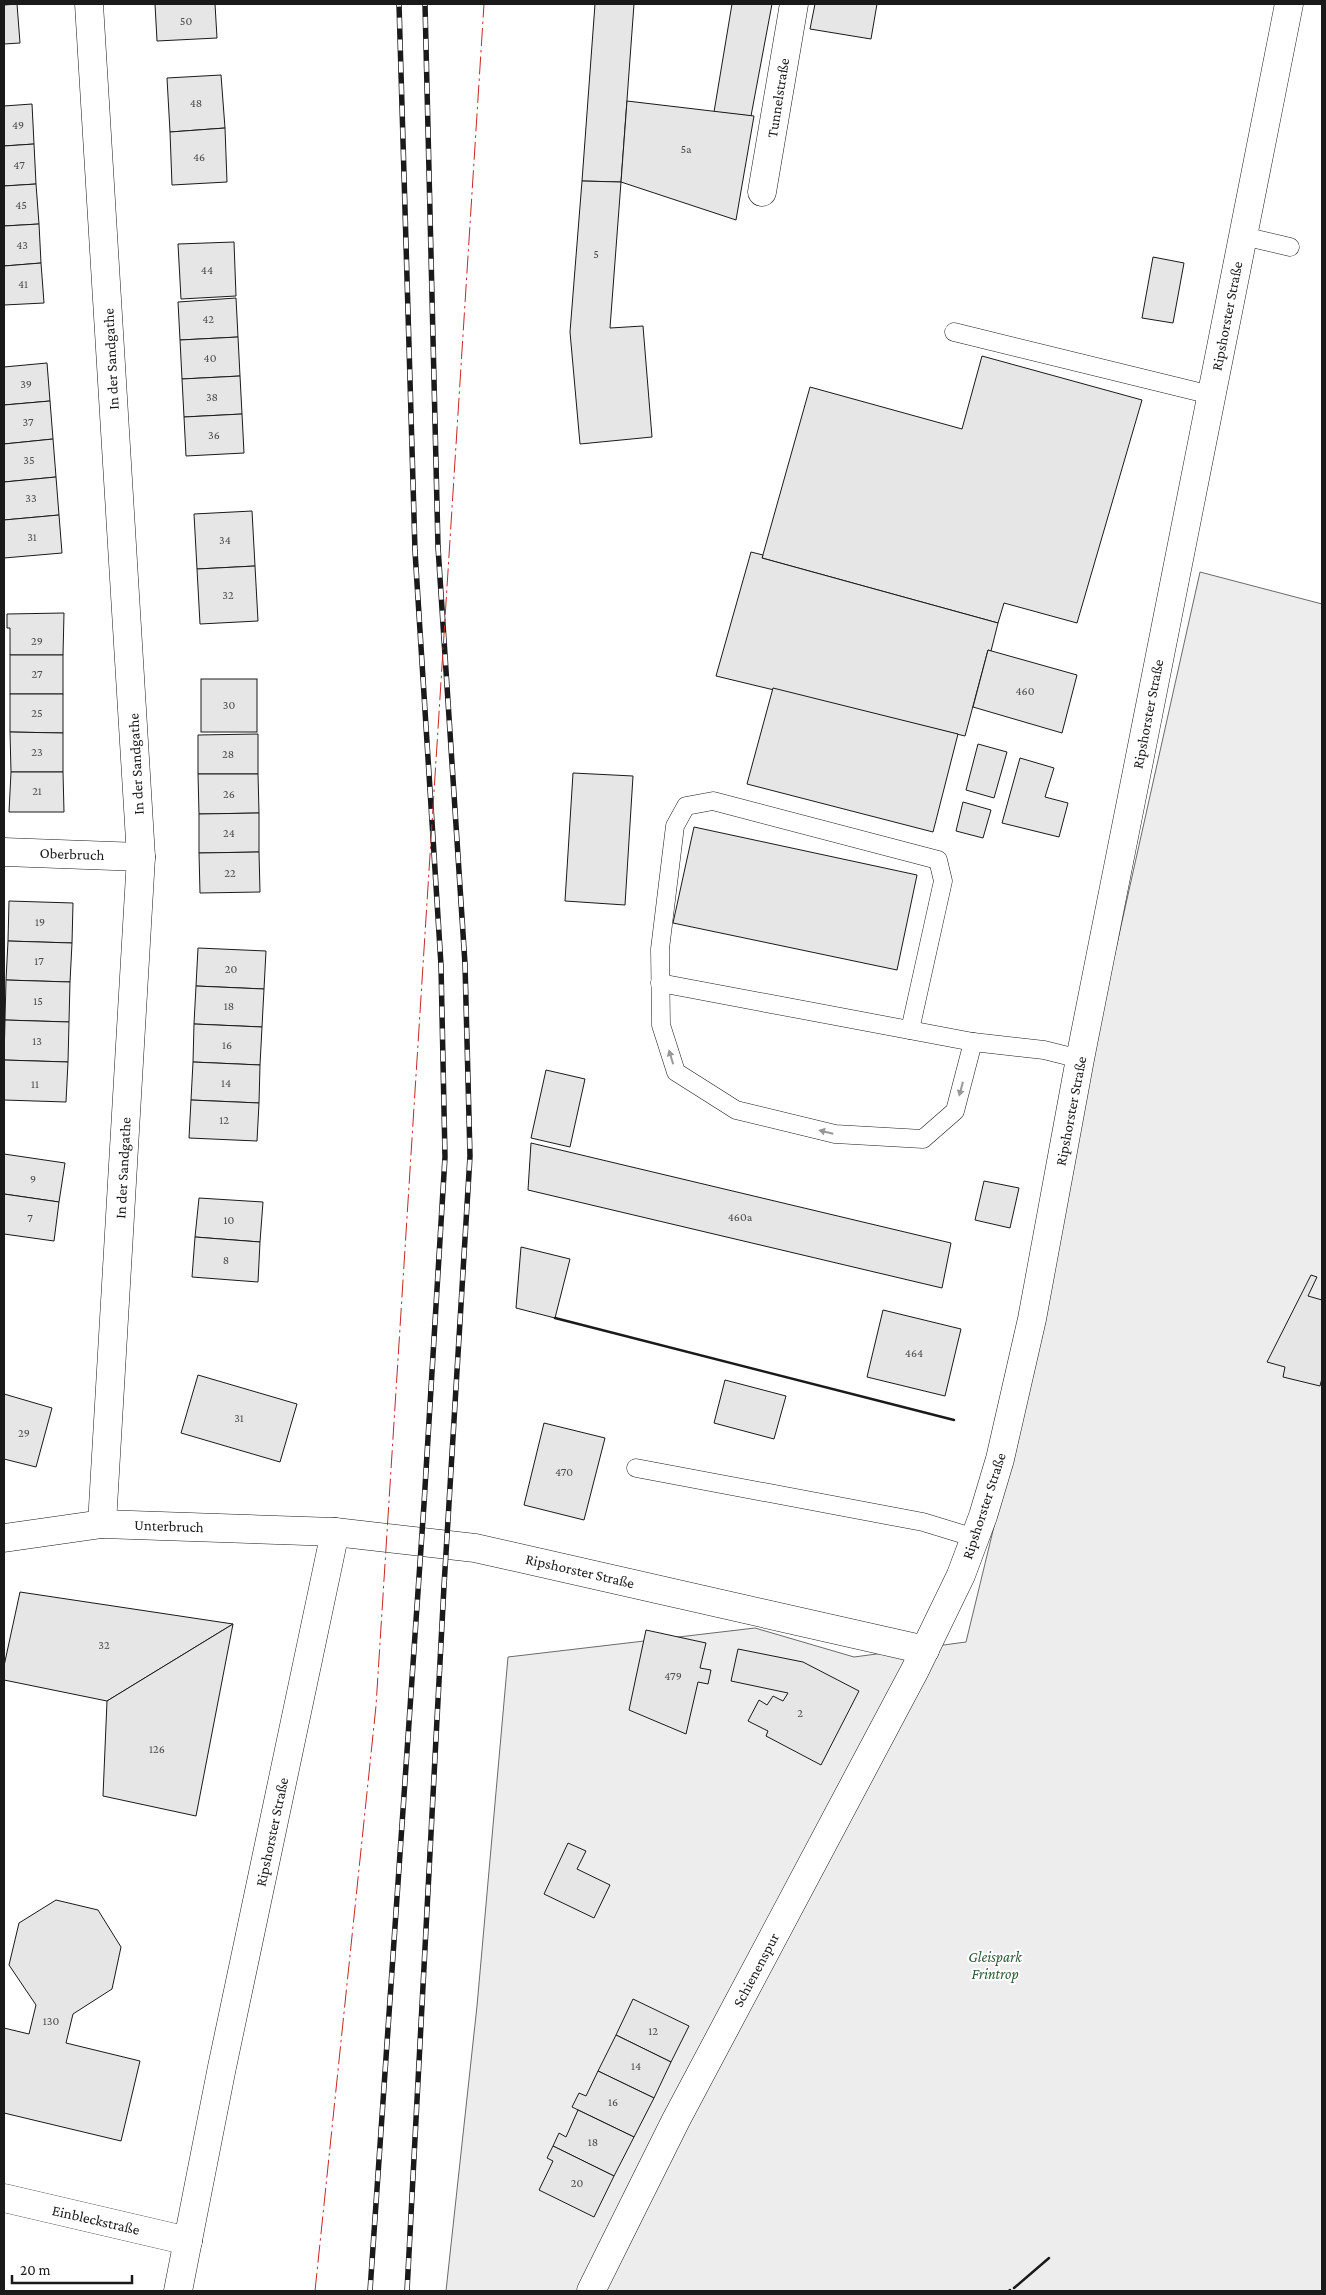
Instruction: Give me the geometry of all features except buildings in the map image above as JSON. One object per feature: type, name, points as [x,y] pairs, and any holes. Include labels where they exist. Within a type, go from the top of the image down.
[{"type":"street","name":"In der Sandgathe","points":[[89,4],[141,857],[102,1524]]},
{"type":"street","name":"Tunnelstraße","points":[[762,192],[794,4]]},
{"type":"street","name":"Ripshorster Straße","points":[[178,2291],[335,1532],[476,1548],[925,1650],[962,1575],[1000,1459],[1032,1319],[1080,1059],[1289,4]]},
{"type":"street","name":"Oberbruch","points":[[4,852],[141,857]]},
{"type":"street","name":"Unterbruch","points":[[4,1538],[102,1524],[335,1532]]},
{"type":"street","name":"Schienenspur","points":[[591,2291],[676,2120],[925,1650]]},
{"type":"street","name":"Einbleckstraße","points":[[4,2198],[188,2241]]},
{"type":"lane","points":[[1243,236],[1290,247]]},
{"type":"lane","points":[[954,332],[1211,395]]},
{"type":"lane","points":[[910,1030],[943,881],[938,860],[713,801],[686,806],[676,826],[660,949],[661,1025],[676,1072],[736,1110],[835,1134],[924,1139],[955,1111],[974,1042]]},
{"type":"lane","points":[[660,983],[974,1042],[1044,1050],[1080,1059]]},
{"type":"lane","points":[[636,1468],[923,1522],[975,1538]]},
{"type":"shaded area","name":"Gleispark Frintrop","points":[[1200,572],[1322,604],[1322,2291],[446,2291],[477,2006],[508,1657],[755,1628],[854,1657],[966,1642],[1046,1312],[1092,1056]]},
{"type":"railway","points":[[370,2291],[424,1504],[445,1157],[441,965],[415,551],[399,4]]},
{"type":"railway","points":[[407,2291],[444,1586],[470,1156],[465,964],[438,547],[425,4]]},
{"type":"wall","points":[[555,1318],[954,1420]]},
{"type":"wall","points":[[1014,2288],[1049,2258]]},
{"type":"power","points":[[315,2291],[376,1706],[484,4]]}]
